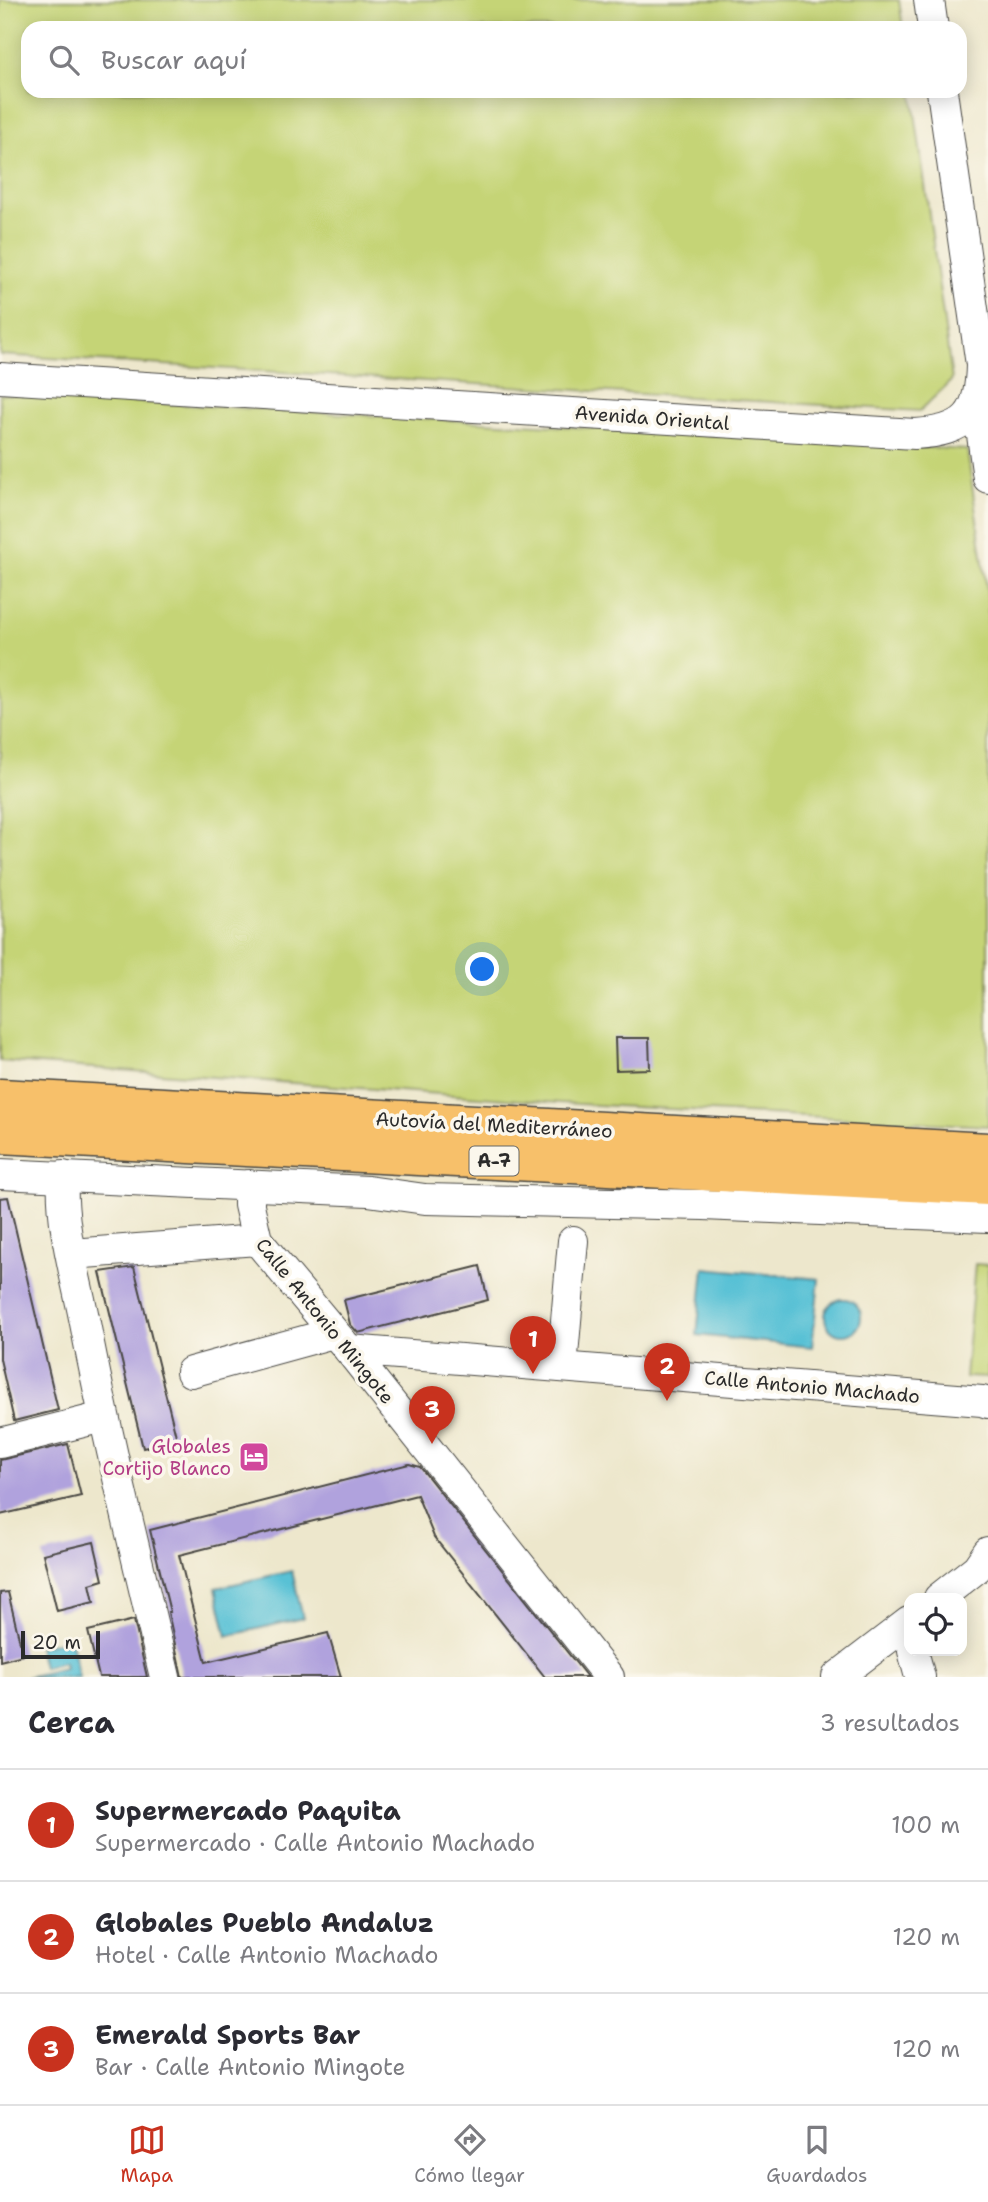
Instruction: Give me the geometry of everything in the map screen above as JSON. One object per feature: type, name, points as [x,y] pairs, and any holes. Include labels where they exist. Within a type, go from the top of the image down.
[{"type":"highway","name":"Autovía del Mediterráneo","points":[[1,1107],[988,1152]]},
{"type":"highway","name":"Autovía del Mediterráneo","points":[[1,1107],[988,1186]]},
{"type":"street","points":[[929,0],[932,21]]},
{"type":"street","points":[[943,98],[981,365],[981,389],[973,412],[982,435],[988,478]]},
{"type":"street","name":"Avenida Oriental","points":[[0,378],[915,434],[936,433],[956,425],[973,412]]},
{"type":"street","points":[[0,1174],[368,1191],[425,1199],[702,1205],[988,1217]]},
{"type":"street","points":[[63,1176],[62,1194],[71,1254],[103,1417],[165,1677]]},
{"type":"street","name":"Calle Antonio Mingote","points":[[250,1185],[249,1205],[257,1240],[609,1677]]},
{"type":"street","points":[[71,1254],[257,1240]]},
{"type":"street","points":[[562,1367],[573,1241]]},
{"type":"street","name":"Calle Antonio Machado","points":[[191,1372],[341,1341],[562,1367],[985,1402]]},
{"type":"street","points":[[0,1443],[103,1417]]},
{"type":"street","points":[[945,1593],[976,1568],[988,1552]]},
{"type":"street","points":[[836,1677],[904,1637]]},
{"type":"street","points":[[915,1656],[920,1677]]},
{"type":"green space","points":[[0,0],[899,0],[902,21],[21,21],[21,98],[913,98],[952,380],[920,411],[0,355]]},
{"type":"green space","points":[[0,394],[967,450],[988,597],[988,1126],[560,1103],[0,1061]]},
{"type":"green space","points":[[975,1264],[988,1265],[988,1378],[965,1377]]},
{"type":"water","points":[[704,1268],[819,1279],[812,1347],[697,1335]]},
{"type":"water","points":[[843,1299],[856,1304],[861,1317],[856,1330],[843,1335],[830,1330],[825,1317],[830,1304]]},
{"type":"water","points":[[292,1571],[303,1618],[227,1636],[216,1588]]},
{"type":"water","points":[[70,1639],[79,1677],[27,1677],[65,1668],[64,1662],[43,1667],[38,1647]]},
{"type":"building","points":[[615,1038],[649,1038],[650,1069],[616,1070]]},
{"type":"building","points":[[8,1197],[58,1410],[14,1421],[0,1359],[0,1198]]},
{"type":"building","points":[[480,1266],[488,1300],[358,1333],[350,1324],[344,1300]]},
{"type":"building","points":[[134,1267],[177,1440],[143,1448],[100,1272]]},
{"type":"building","points":[[68,1444],[81,1496],[0,1515],[0,1460]]},
{"type":"building","points":[[409,1464],[420,1467],[587,1677],[545,1677],[434,1537],[417,1495],[179,1555],[206,1662],[328,1633],[341,1677],[182,1677],[170,1612],[150,1530]]},
{"type":"building","points":[[94,1542],[103,1580],[90,1584],[94,1602],[57,1611],[43,1554]]},
{"type":"building","points":[[8,1592],[23,1655],[0,1661],[0,1593]]},
{"type":"building","points":[[134,1620],[147,1677],[99,1677],[88,1631]]},
{"type":"place","name":"Supermercado Paquita","points":[[533,1374]]},
{"type":"place","name":"Globales Pueblo Andaluz","points":[[667,1401]]},
{"type":"place","name":"Emerald Sports Bar","points":[[432,1444]]},
{"type":"place","name":"Globales Cortijo Blanco","points":[[254,1457]]}]
